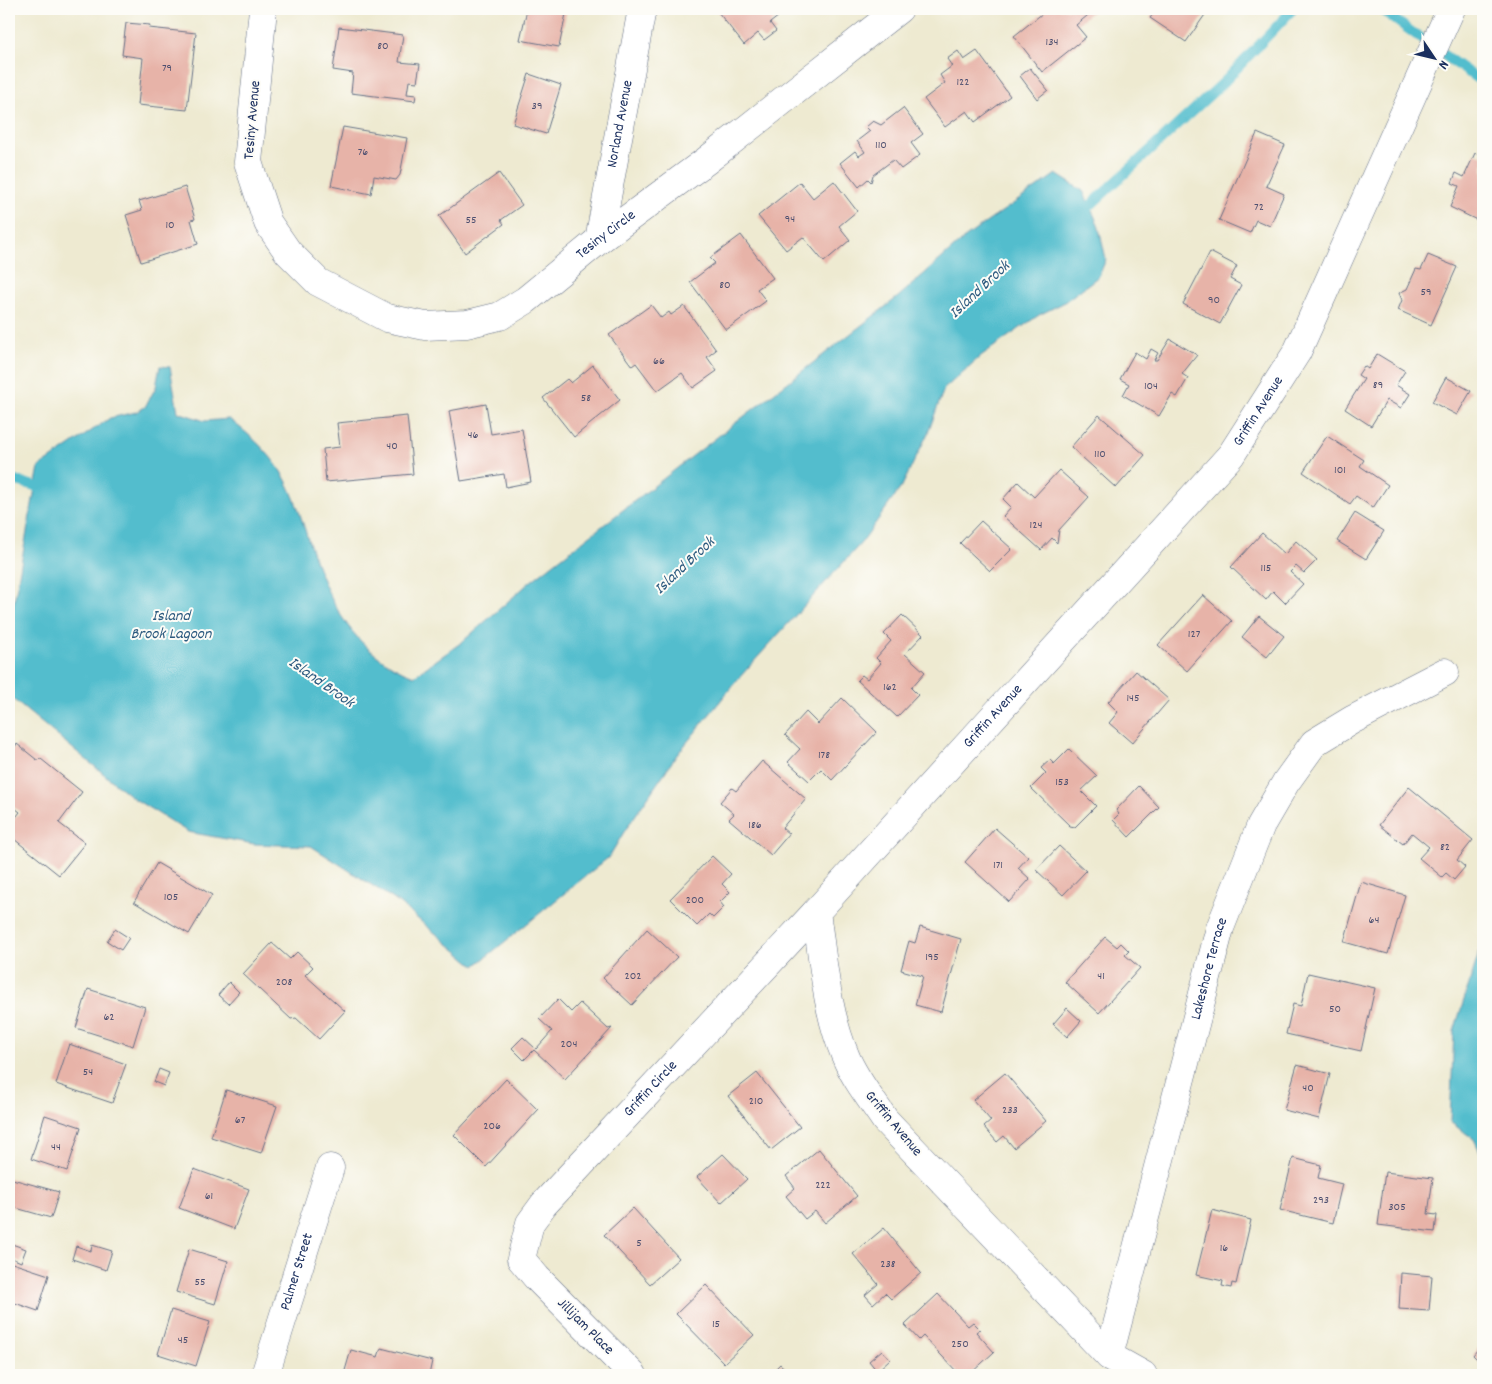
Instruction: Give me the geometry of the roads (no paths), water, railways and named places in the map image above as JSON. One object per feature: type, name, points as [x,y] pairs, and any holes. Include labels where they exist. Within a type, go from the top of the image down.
[{"type":"street","name":"Tesiny Avenue","points":[[264,9],[248,162],[268,223],[288,252]]},
{"type":"street","name":"Norland Avenue","points":[[599,240],[642,9]]},
{"type":"street","name":"Tesiny Circle","points":[[288,252],[318,282],[387,318],[426,326],[467,324],[500,316],[526,300],[599,240],[706,161],[899,9]]},
{"type":"street","name":"Griffin Avenue","points":[[1143,1375],[1109,1356],[885,1120],[860,1084],[845,1056],[832,1018],[816,912],[1149,548],[1231,455],[1297,352],[1450,10]]},
{"type":"street","name":"Lakeshore Terrace","points":[[1109,1356],[1220,928],[1261,825],[1286,782],[1314,743],[1352,720],[1445,672]]},
{"type":"street","name":"Griffin Circle","points":[[537,1278],[521,1259],[530,1224],[544,1204],[816,912]]},
{"type":"street","name":"Palmer Street","points":[[264,1375],[330,1168]]},
{"type":"street","name":"Jillijam Place","points":[[537,1278],[633,1375]]},
{"type":"water","name":"Island Brook Lagoon","points":[[1056,174],[1083,191],[1098,224],[1106,259],[1099,276],[1063,303],[1039,315],[982,355],[944,389],[928,433],[902,486],[862,542],[738,679],[676,756],[609,857],[475,966],[395,900],[311,846],[254,844],[188,832],[133,798],[9,696],[9,629],[39,467],[110,418],[136,412],[145,407],[156,387],[160,366],[170,367],[178,412],[205,421],[229,419],[269,455],[290,488],[318,569],[336,608],[360,641],[376,655],[393,667],[414,676],[462,642],[530,582],[898,297],[967,236]]},
{"type":"water","points":[[1483,948],[1483,1158],[1474,1139],[1450,1122],[1454,1031],[1480,950]]},
{"type":"waterway","name":"Island Brook","points":[[1080,215],[1225,81],[1293,9]]},
{"type":"waterway","name":"Island Brook","points":[[1380,9],[1483,83]]},
{"type":"waterway","name":"Island Brook","points":[[9,479],[35,486],[44,493]]}]
